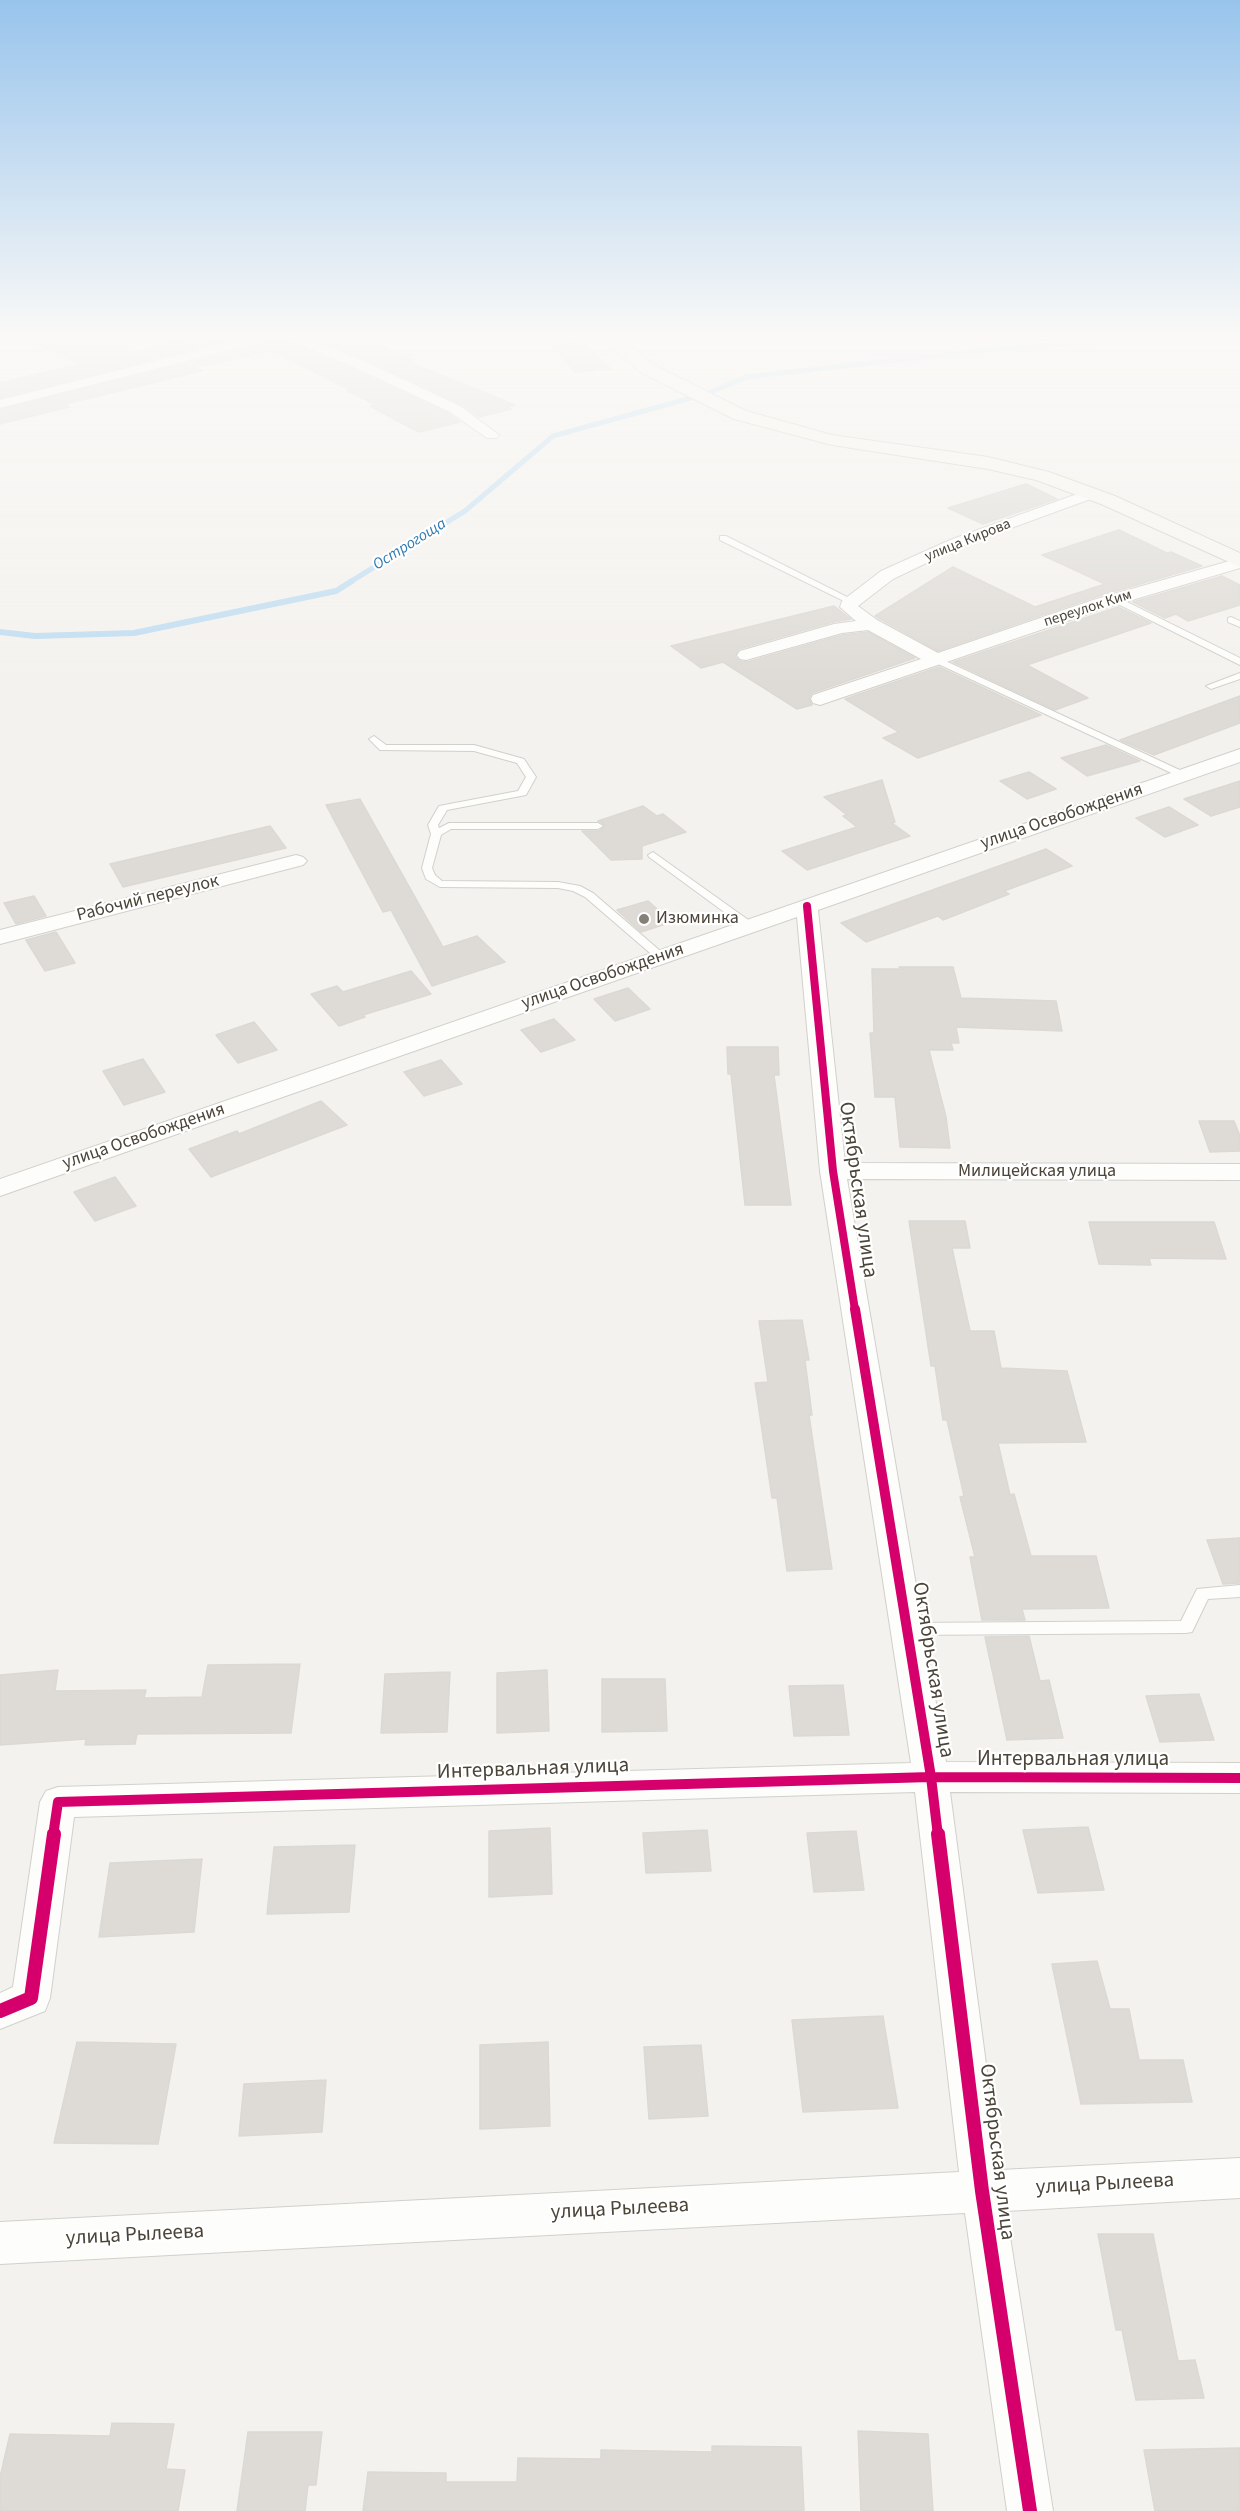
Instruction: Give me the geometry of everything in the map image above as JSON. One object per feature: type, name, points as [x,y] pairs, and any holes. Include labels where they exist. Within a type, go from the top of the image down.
[{"type":"main road","points":[[901,451],[998,465],[1042,476],[1091,494],[1240,562]]},
{"type":"street","name":"улица Кирова","points":[[851,600],[887,575],[956,543],[1091,494]]},
{"type":"street","name":"переулок Ким","points":[[820,699],[1115,599],[1240,562]]},
{"type":"street","points":[[851,600],[849,607],[872,624],[937,660]]},
{"type":"street","points":[[746,655],[840,628],[872,624]]},
{"type":"street","name":"улица Освобождения","points":[[0,1188],[1240,755]]},
{"type":"street","name":"Рабочий переулок","points":[[0,937],[296,861]]},
{"type":"street","name":"Октябрьская улица","points":[[807,906],[833,1172],[932,1777],[982,2191],[1029,2511]]},
{"type":"street","name":"Милицейская улица","points":[[833,1172],[1240,1172]]},
{"type":"street","name":"Интервальная улица","points":[[0,2011],[31,1998],[58,1802],[932,1777],[1240,1778]]},
{"type":"street","name":"улица Рылеева","points":[[0,2243],[1240,2178]]},
{"type":"lane","points":[[723,538],[851,600]]},
{"type":"lane","points":[[1115,599],[1240,662]]},
{"type":"lane","points":[[937,660],[1183,775]]},
{"type":"lane","points":[[1211,686],[1240,676]]},
{"type":"lane","points":[[374,739],[383,748],[474,748],[521,761],[531,777],[522,794],[443,808],[433,825],[436,834],[427,868],[430,878],[440,884],[558,885],[576,888],[589,895],[661,957]]},
{"type":"lane","points":[[436,834],[449,826],[598,826]]},
{"type":"lane","points":[[653,855],[750,926]]},
{"type":"lane","points":[[907,1629],[1186,1627],[1203,1593],[1240,1592]]},
{"type":"building","points":[[1026,484],[1057,499],[983,524],[948,508]]},
{"type":"building","points":[[1119,530],[1167,553],[1171,552],[1202,566],[1092,598],[938,651],[875,616],[953,567],[1035,607],[1105,584],[1042,555]]},
{"type":"building","points":[[1222,576],[1240,585],[1240,605],[1188,621],[1176,614],[1165,618],[1133,602]]},
{"type":"building","points":[[834,606],[851,619],[739,649],[735,656],[740,661],[747,662],[842,635],[868,632],[915,658],[812,693],[809,698],[812,705],[797,709],[723,662],[701,668],[671,646]]},
{"type":"building","points":[[1118,607],[1151,623],[1027,665],[1088,698],[1055,710],[953,662]]},
{"type":"building","points":[[939,667],[1041,715],[918,758],[883,738],[899,732],[845,699]]},
{"type":"building","points":[[1240,696],[1240,723],[1154,755],[1120,740]]},
{"type":"building","points":[[1106,745],[1140,761],[1087,776],[1061,758]]},
{"type":"building","points":[[1029,772],[1056,789],[1027,799],[1000,781]]},
{"type":"building","points":[[882,780],[895,822],[892,823],[910,836],[807,870],[782,851],[857,827],[843,816],[847,815],[824,797]]},
{"type":"building","points":[[1240,781],[1240,807],[1211,816],[1184,799]]},
{"type":"building","points":[[360,799],[443,947],[477,936],[505,962],[432,986],[391,910],[383,912],[326,805]]},
{"type":"building","points":[[643,806],[657,816],[663,814],[686,832],[642,846],[642,859],[611,860],[582,831],[599,831],[605,825],[598,821]]},
{"type":"building","points":[[1169,807],[1198,825],[1165,837],[1136,818]]},
{"type":"building","points":[[270,826],[286,848],[123,887],[110,864]]},
{"type":"building","points":[[1046,849],[1072,866],[1004,891],[1009,894],[943,920],[938,916],[866,942],[841,923]]},
{"type":"building","points":[[34,896],[46,916],[16,924],[4,903]]},
{"type":"building","points":[[648,901],[672,922],[641,932],[617,910]]},
{"type":"building","points":[[56,932],[75,963],[45,971],[26,940]]},
{"type":"building","points":[[899,967],[953,967],[961,998],[1056,1001],[1062,1031],[956,1027],[959,1043],[951,1043],[953,1050],[929,1050],[946,1117],[950,1148],[900,1147],[895,1097],[875,1097],[870,1033],[874,1033],[872,969],[902,969]]},
{"type":"building","points":[[411,971],[431,994],[363,1015],[365,1017],[339,1026],[311,994],[337,986],[343,992]]},
{"type":"building","points":[[628,988],[650,1009],[615,1021],[594,999]]},
{"type":"building","points":[[554,1019],[575,1040],[541,1052],[521,1030]]},
{"type":"building","points":[[254,1022],[277,1050],[238,1063],[216,1035]]},
{"type":"building","points":[[727,1047],[778,1047],[779,1075],[774,1075],[791,1205],[745,1205],[731,1074],[728,1074]]},
{"type":"building","points":[[143,1059],[165,1092],[124,1105],[103,1071]]},
{"type":"building","points":[[441,1060],[462,1084],[424,1096],[404,1072]]},
{"type":"building","points":[[321,1101],[347,1125],[211,1177],[189,1149],[237,1131],[239,1134]]},
{"type":"building","points":[[1199,1121],[1234,1121],[1240,1136],[1240,1151],[1210,1152]]},
{"type":"building","points":[[115,1177],[136,1206],[95,1221],[74,1192]]},
{"type":"building","points":[[909,1221],[965,1221],[970,1248],[952,1248],[970,1331],[994,1331],[1001,1368],[1067,1371],[1086,1442],[998,1443],[1010,1495],[1014,1494],[1031,1556],[1096,1556],[1109,1608],[1022,1609],[1025,1620],[982,1620],[970,1557],[975,1557],[960,1497],[964,1496],[947,1420],[943,1420],[935,1366],[931,1366]]},
{"type":"building","points":[[1089,1222],[1214,1222],[1226,1259],[1149,1258],[1151,1265],[1099,1264]]},
{"type":"building","points":[[802,1320],[809,1360],[805,1360],[812,1415],[809,1415],[832,1569],[787,1571],[777,1498],[772,1498],[755,1383],[768,1382],[759,1321]]},
{"type":"building","points":[[1240,1538],[1240,1583],[1223,1584],[1207,1540]]},
{"type":"building","points":[[1029,1636],[1040,1681],[1049,1680],[1063,1738],[1007,1740],[985,1637]]},
{"type":"building","points":[[300,1664],[291,1733],[137,1734],[135,1744],[85,1745],[86,1739],[0,1745],[0,1675],[58,1670],[55,1691],[146,1690],[144,1698],[202,1697],[208,1665]]},
{"type":"building","points":[[547,1670],[549,1731],[497,1733],[497,1673]]},
{"type":"building","points":[[450,1672],[447,1732],[381,1733],[385,1674]]},
{"type":"building","points":[[602,1679],[665,1679],[667,1731],[602,1732]]},
{"type":"building","points":[[843,1685],[849,1735],[794,1736],[789,1686]]},
{"type":"building","points":[[1199,1694],[1214,1740],[1160,1742],[1146,1696]]},
{"type":"building","points":[[1088,1827],[1104,1890],[1038,1893],[1023,1830]]},
{"type":"building","points":[[550,1828],[552,1894],[489,1897],[489,1831]]},
{"type":"building","points":[[707,1830],[711,1871],[646,1873],[643,1833]]},
{"type":"building","points":[[856,1831],[864,1890],[814,1892],[807,1833]]},
{"type":"building","points":[[355,1845],[349,1912],[267,1914],[274,1847]]},
{"type":"building","points":[[202,1859],[194,1932],[99,1937],[110,1863]]},
{"type":"building","points":[[1097,1961],[1110,2009],[1129,2009],[1139,2060],[1183,2060],[1192,2102],[1081,2104],[1052,1964]]},
{"type":"building","points":[[883,2016],[898,2108],[803,2112],[792,2020]]},
{"type":"building","points":[[77,2042],[176,2044],[158,2144],[54,2143]]},
{"type":"building","points":[[548,2042],[550,2126],[480,2129],[480,2045]]},
{"type":"building","points":[[701,2045],[708,2116],[649,2119],[644,2047]]},
{"type":"building","points":[[326,2080],[322,2132],[239,2136],[244,2084]]},
{"type":"building","points":[[1098,2234],[1153,2234],[1178,2361],[1195,2360],[1204,2398],[1136,2400],[1122,2330],[1116,2330]]},
{"type":"building","points":[[112,2423],[174,2424],[166,2469],[185,2470],[178,2511],[0,2511],[0,2477],[10,2434],[110,2436]]},
{"type":"building","points":[[858,2431],[928,2434],[933,2511],[861,2511]]},
{"type":"building","points":[[248,2432],[322,2432],[316,2485],[308,2485],[305,2511],[237,2511]]},
{"type":"building","points":[[712,2446],[801,2447],[804,2511],[363,2511],[368,2472],[446,2473],[446,2482],[517,2482],[518,2458],[601,2459],[601,2450],[712,2452]]},
{"type":"building","points":[[1240,2448],[1240,2511],[1155,2511],[1144,2450]]},
{"type":"waterway","name":"Острогоща","points":[[350,582],[465,511],[535,451]]},
{"type":"waterway","name":"Острогоща","points":[[0,632],[35,636],[134,633],[336,591],[352,581]]},
{"type":"cycle path","points":[[807,906],[833,1171],[931,1777],[982,2191],[1030,2511]]},
{"type":"cycle path","points":[[0,2011],[31,1998],[58,1802],[931,1777],[1240,1778]]},
{"type":"place","name":"Изюминка","points":[[644,919]]}]
